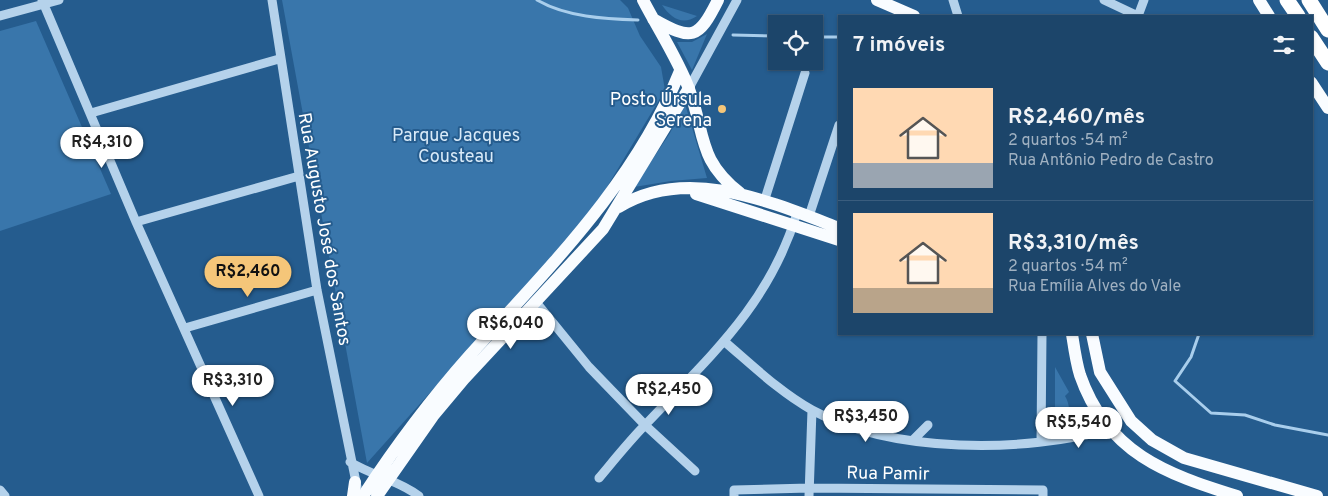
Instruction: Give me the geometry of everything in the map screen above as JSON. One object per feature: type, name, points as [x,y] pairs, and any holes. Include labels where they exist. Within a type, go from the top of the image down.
[{"type":"highway","points":[[1287,0],[1297,15]]},
{"type":"highway","points":[[1309,0],[1328,30]]},
{"type":"highway","points":[[1313,40],[1328,63]]},
{"type":"main road","points":[[643,0],[689,88],[706,152],[725,181],[741,194]]},
{"type":"main road","points":[[653,20],[672,30],[689,34],[705,27],[718,0]]},
{"type":"main road","points":[[877,0],[912,15]]},
{"type":"main road","points":[[1259,0],[1268,15]]},
{"type":"main road","points":[[363,496],[435,397],[604,204],[655,125],[680,71]]},
{"type":"main road","points":[[1313,85],[1328,108]]},
{"type":"main road","points":[[377,496],[433,416],[464,379],[603,229],[689,88]]},
{"type":"main road","points":[[616,209],[635,198],[655,191],[701,188],[741,194],[764,202],[800,218],[838,239]]},
{"type":"main road","points":[[682,189],[838,228]]},
{"type":"main road","points":[[1072,335],[1080,375],[1095,406],[1111,429],[1130,449],[1180,478],[1237,496]]},
{"type":"main road","points":[[1092,335],[1100,372],[1131,421],[1152,440],[1184,458],[1317,496]]},
{"type":"main road","points":[[353,496],[355,482]]},
{"type":"street","points":[[0,16],[43,2],[59,0]]},
{"type":"street","name":"Rua Augusto José dos Santos","points":[[272,0],[279,59],[317,290],[350,462],[355,482],[363,496]]},
{"type":"street","points":[[689,88],[737,0]]},
{"type":"street","points":[[953,0],[958,15]]},
{"type":"street","points":[[1104,0],[1136,15]]},
{"type":"street","points":[[1138,15],[1144,0]]},
{"type":"street","points":[[43,2],[136,222],[260,496]]},
{"type":"street","points":[[91,113],[279,59]]},
{"type":"street","points":[[764,202],[805,73]]},
{"type":"street","points":[[599,478],[645,425],[725,342],[761,295],[800,218],[838,127]]},
{"type":"street","points":[[136,222],[299,176]]},
{"type":"street","points":[[185,328],[317,290]]},
{"type":"street","points":[[536,302],[589,367],[645,425],[696,471]]},
{"type":"street","points":[[1041,442],[1042,335]]},
{"type":"street","points":[[725,342],[774,384],[812,410],[846,425],[883,435],[960,446],[1041,442],[1081,437],[1111,429]]},
{"type":"street","points":[[809,492],[812,410]]},
{"type":"street","points":[[914,439],[928,425]]},
{"type":"street","points":[[350,462],[376,476],[400,483],[419,496]]},
{"type":"street","points":[[0,490],[5,496]]},
{"type":"street","name":"Rua Pamir","points":[[734,493],[1043,493]]},
{"type":"green space","name":"Parque Jacques Cousteau","points":[[282,0],[620,0],[628,8],[640,36],[661,67],[665,90],[601,197],[529,288],[452,368],[367,463]]},
{"type":"green space","points":[[662,5],[697,16],[686,20],[677,19],[669,14]]},
{"type":"green space","points":[[36,21],[111,194],[0,231],[0,31]]},
{"type":"green space","points":[[707,34],[692,70],[677,42],[692,42]]},
{"type":"green space","points":[[685,104],[707,178],[634,187],[670,133]]},
{"type":"green space","points":[[1055,367],[1069,392],[1065,396],[1072,418],[1083,419],[1086,425],[1055,429]]},
{"type":"waterway","points":[[537,0],[548,6],[573,14],[599,18],[638,20]]},
{"type":"waterway","points":[[733,35],[768,36]]},
{"type":"waterway","points":[[823,37],[838,37]]},
{"type":"waterway","points":[[1199,335],[1191,357],[1175,381],[1211,413],[1245,415],[1275,425],[1328,435]]},
{"type":"place","name":"Posto Úrsula Serena","points":[[722,109]]}]
